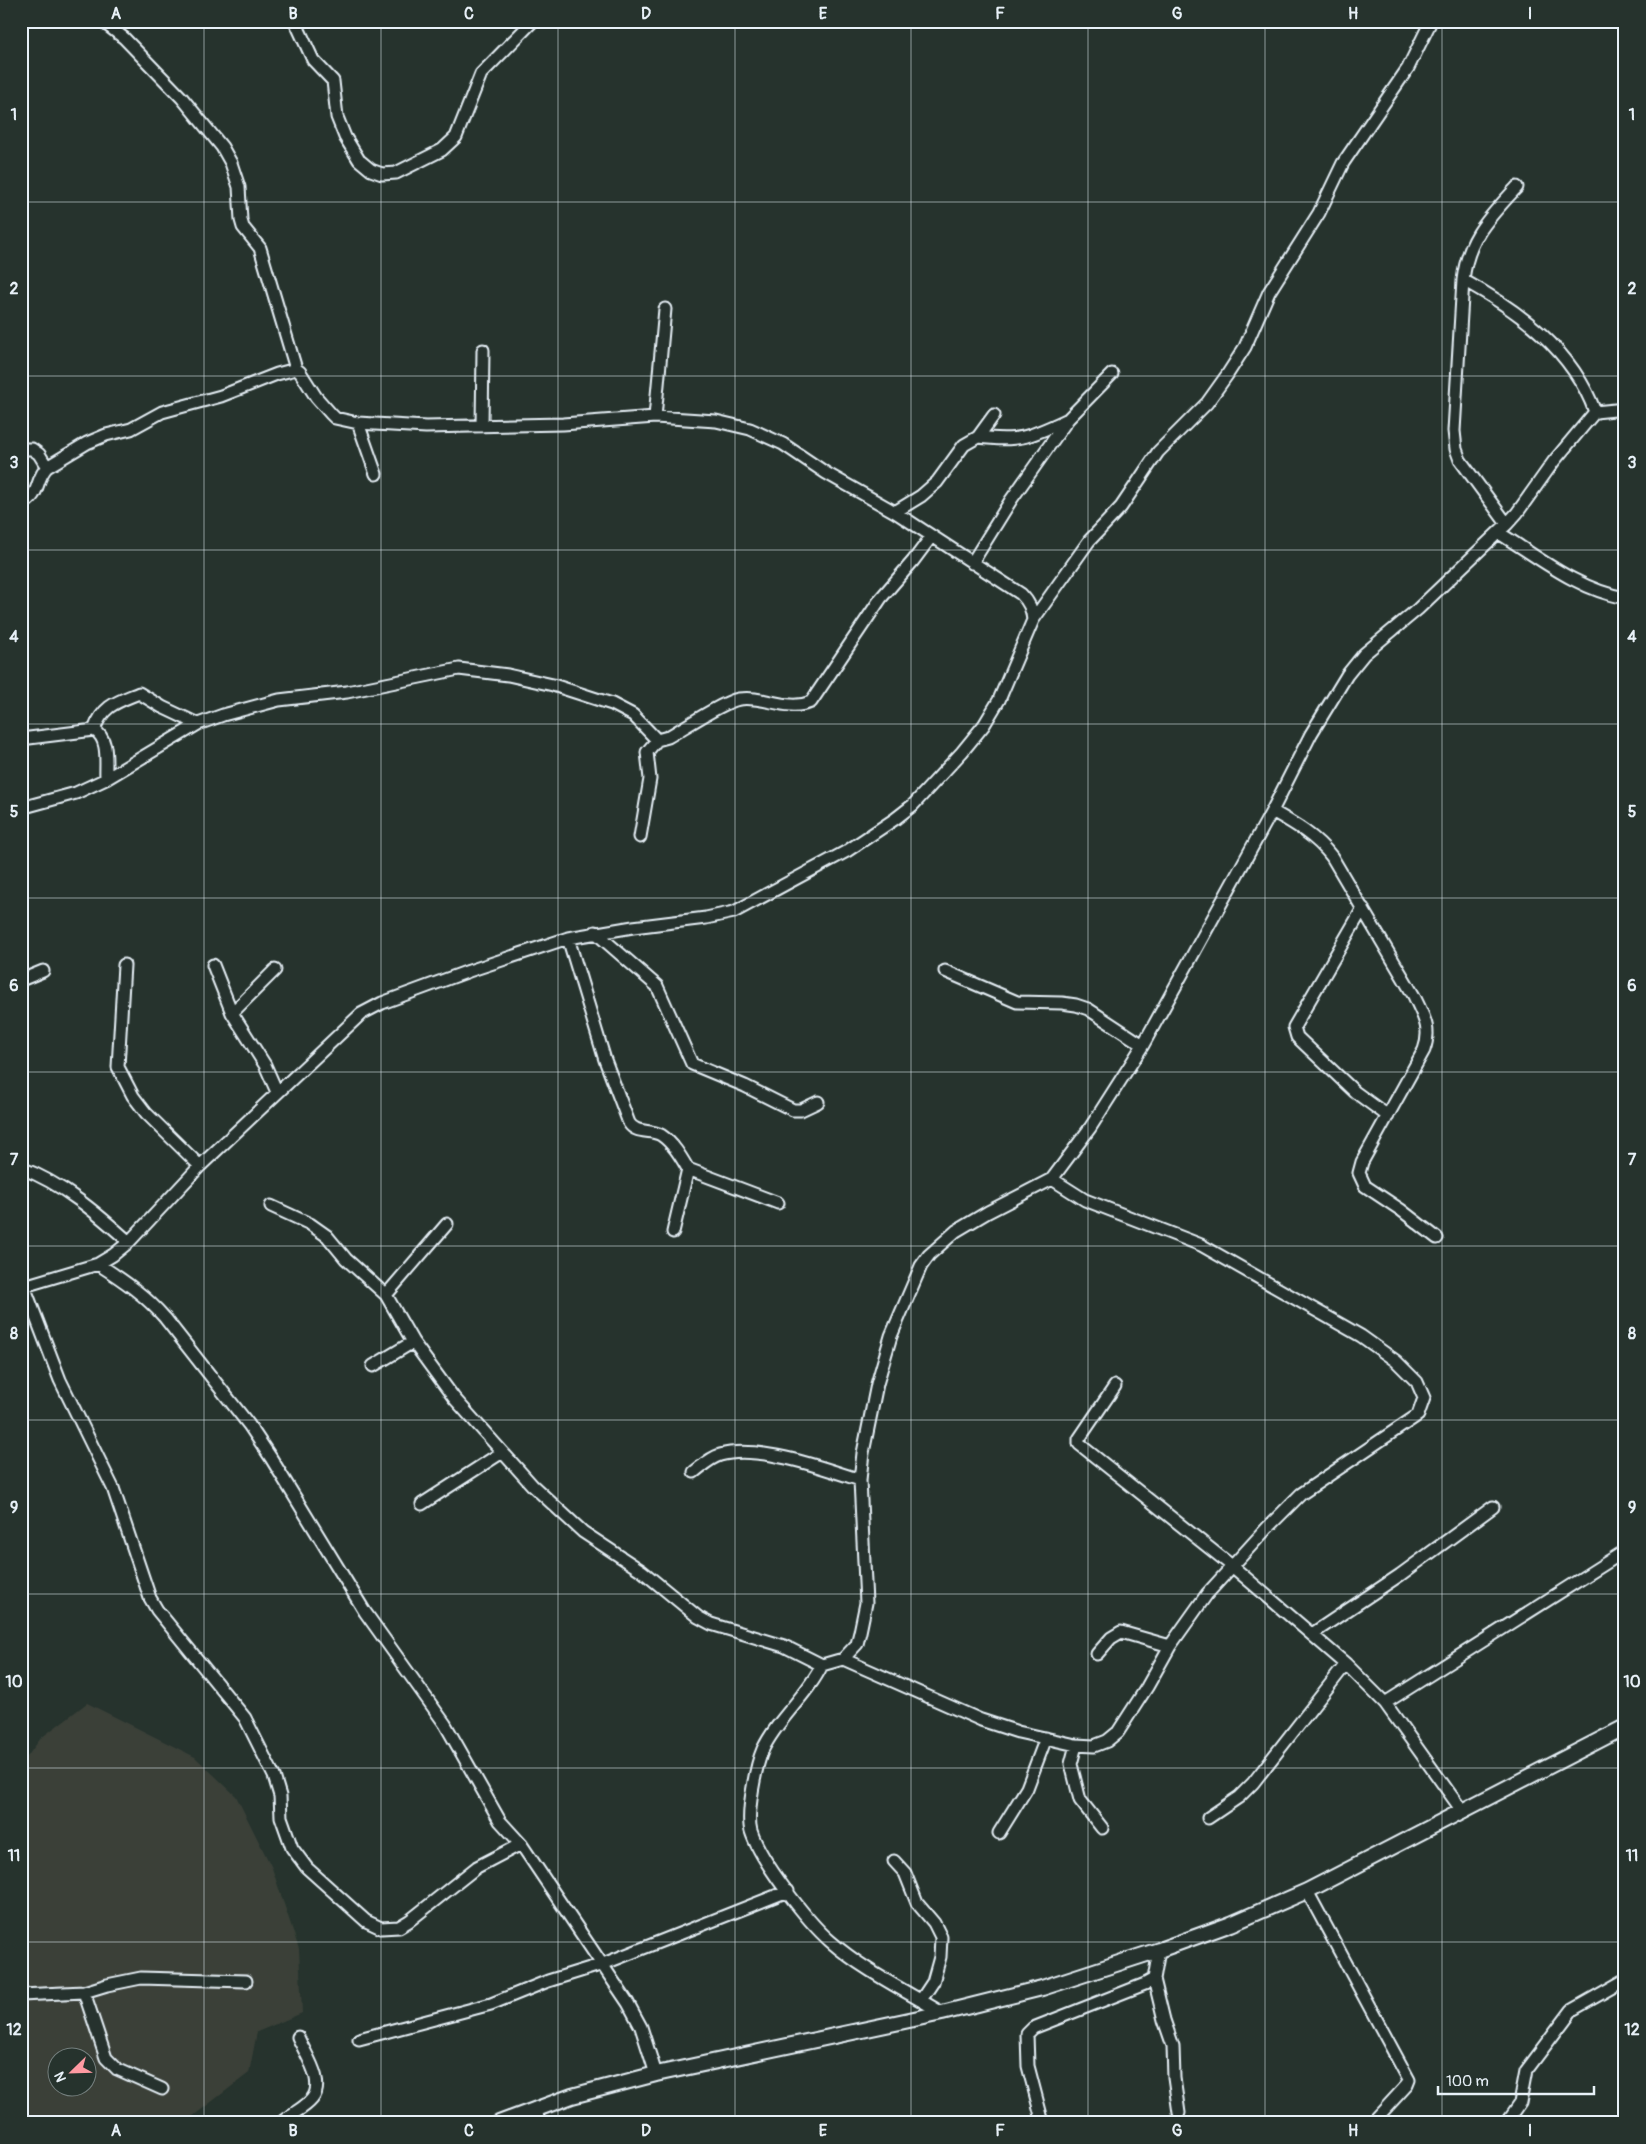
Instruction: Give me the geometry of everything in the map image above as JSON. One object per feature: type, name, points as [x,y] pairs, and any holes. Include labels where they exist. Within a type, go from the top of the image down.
[{"type":"street","points":[[102,21],[124,38],[182,98],[222,147],[231,163],[240,187],[241,220],[249,234],[258,244],[263,257],[296,369],[319,401],[335,418],[358,423],[426,427],[563,424],[655,417],[716,421],[750,429],[782,444],[826,473],[895,512],[1021,594],[1028,602],[1033,620]]},
{"type":"street","points":[[296,21],[313,60],[333,81],[339,123],[352,149],[359,160],[371,170],[389,175],[412,166],[449,144],[456,136],[481,74],[533,21]]},
{"type":"street","points":[[521,1844],[477,1867],[410,1921],[398,1927],[381,1928],[366,1921],[307,1868],[292,1848],[281,1817],[280,1796],[274,1776],[245,1718],[157,1610],[150,1598],[112,1488],[60,1380],[23,1287],[98,1264],[114,1255],[129,1242],[200,1166],[277,1092],[354,1020],[373,1007],[470,971],[568,938],[595,932],[706,918],[734,912],[847,851],[895,820],[930,788],[984,725],[999,700],[1033,620],[1089,541],[1122,507],[1158,452],[1207,403],[1227,375],[1245,347],[1273,284],[1319,213],[1343,163],[1408,68],[1431,21]]},
{"type":"street","points":[[1516,187],[1478,233],[1470,248],[1463,280],[1454,431],[1456,448],[1460,460],[1503,528],[1583,584],[1612,596],[1625,598]]},
{"type":"street","points":[[1463,280],[1497,299],[1546,337],[1578,378],[1590,397],[1595,412]]},
{"type":"street","points":[[655,417],[665,309]]},
{"type":"street","points":[[482,426],[483,350]]},
{"type":"street","points":[[21,505],[33,498],[43,471],[47,467],[87,443],[106,435],[131,429],[162,412],[221,396],[277,374],[296,369]]},
{"type":"street","points":[[972,563],[1011,500],[1068,419],[1112,374]]},
{"type":"street","points":[[271,1206],[310,1224],[327,1236],[346,1259],[386,1295],[413,1342],[454,1398],[501,1453],[532,1485],[583,1532],[642,1571],[698,1616],[711,1624],[784,1646],[822,1665],[843,1659],[857,1644],[866,1603],[860,1480],[877,1384],[891,1336],[921,1266],[929,1255],[956,1231],[1052,1179],[1090,1128],[1143,1045],[1272,811],[1310,734],[1355,664],[1418,610],[1503,528],[1517,513],[1554,461],[1595,412],[1625,409]]},
{"type":"street","points":[[895,512],[937,482],[964,445],[978,437],[994,415]]},
{"type":"street","points":[[978,437],[1004,440],[1023,438],[1068,419]]},
{"type":"street","points":[[358,423],[376,474]]},
{"type":"street","points":[[21,449],[32,449],[39,454],[47,467]]},
{"type":"street","points":[[640,837],[650,779],[647,752],[657,740],[668,737],[738,699],[757,699],[792,705],[803,705],[811,702],[881,598],[913,562],[931,537]]},
{"type":"street","points":[[21,808],[44,803],[106,779],[198,724],[278,700],[347,692],[459,669],[508,675],[553,684],[612,704],[633,715],[657,740]]},
{"type":"street","points":[[94,730],[101,713],[107,708],[139,693],[162,707],[198,724]]},
{"type":"street","points":[[21,739],[94,730],[101,734],[104,740],[106,779]]},
{"type":"street","points":[[1272,811],[1295,824],[1326,848],[1414,996],[1428,1027],[1428,1039],[1424,1050],[1359,1169],[1360,1178],[1365,1186],[1401,1210],[1437,1238]]},
{"type":"street","points":[[1363,908],[1294,1027],[1294,1032],[1354,1092],[1388,1116]]},
{"type":"street","points":[[595,932],[657,986],[692,1064],[745,1086],[793,1110],[800,1110],[818,1102]]},
{"type":"street","points":[[568,938],[605,1060],[629,1123],[637,1130],[655,1132],[668,1141],[688,1169],[778,1203]]},
{"type":"street","points":[[124,964],[118,1067],[128,1089],[146,1113],[200,1166]]},
{"type":"street","points":[[213,965],[232,1013],[265,1065],[277,1092]]},
{"type":"street","points":[[232,1013],[275,970]]},
{"type":"street","points":[[21,980],[43,971]]},
{"type":"street","points":[[945,971],[1017,1002],[1076,1005],[1088,1010],[1143,1045]]},
{"type":"street","points":[[21,1168],[58,1186],[129,1242]]},
{"type":"street","points":[[673,1232],[688,1169]]},
{"type":"street","points":[[843,1659],[981,1720],[1076,1745],[1094,1746],[1107,1741],[1118,1732],[1147,1687],[1170,1646],[1207,1594],[1232,1566],[1301,1494],[1418,1415],[1424,1398],[1418,1382],[1396,1361],[1361,1336],[1222,1255],[1182,1236],[1094,1203],[1052,1179]]},
{"type":"street","points":[[386,1295],[447,1224]]},
{"type":"street","points":[[98,1264],[134,1287],[151,1301],[249,1425],[365,1612],[445,1724],[500,1821],[521,1844],[628,2003],[641,2027],[656,2074]]},
{"type":"street","points":[[373,1366],[413,1342]]},
{"type":"street","points":[[1115,1386],[1079,1439],[1079,1444],[1232,1566],[1346,1664],[1385,1703],[1463,1812]]},
{"type":"street","points":[[422,1504],[501,1453]]},
{"type":"street","points":[[694,1472],[719,1455],[757,1453],[793,1460],[860,1480]]},
{"type":"street","points":[[1312,1634],[1400,1575],[1493,1507]]},
{"type":"street","points":[[1385,1703],[1625,1551]]},
{"type":"street","points":[[1097,1654],[1111,1638],[1121,1632],[1170,1646]]},
{"type":"street","points":[[1208,1818],[1239,1797],[1253,1783],[1346,1664]]},
{"type":"street","points":[[822,1665],[814,1681],[763,1750],[752,1793],[749,1814],[751,1830],[762,1853],[788,1891],[808,1918],[829,1941],[852,1958],[942,2013]]},
{"type":"street","points":[[499,2123],[572,2096],[656,2074],[942,2013],[1042,1988],[1159,1950],[1231,1924],[1307,1891],[1625,1727]]},
{"type":"street","points":[[999,1833],[1027,1788],[1046,1738]]},
{"type":"street","points":[[1076,1745],[1072,1764],[1080,1800],[1102,1828]]},
{"type":"street","points":[[894,1861],[905,1874],[917,1903],[934,1922],[941,1936],[940,1958],[933,1982],[921,2000]]},
{"type":"street","points":[[358,2039],[491,2004],[548,1981],[603,1964],[788,1891]]},
{"type":"street","points":[[1307,1891],[1409,2080],[1407,2085],[1372,2123]]},
{"type":"street","points":[[1159,1950],[1154,1979],[1164,2020],[1173,2046],[1174,2078],[1179,2113]]},
{"type":"street","points":[[21,1995],[84,1992],[141,1978],[246,1982]]},
{"type":"street","points":[[1043,2123],[1028,2066],[1027,2034],[1033,2028],[1154,1979]]},
{"type":"street","points":[[1506,2123],[1520,2104],[1526,2071],[1572,2010],[1625,1980]]},
{"type":"street","points":[[84,1992],[106,2058],[117,2070],[162,2089]]},
{"type":"street","points":[[281,2123],[312,2099],[317,2091],[317,2081],[298,2037]]},
{"type":"street","points":[[536,2108],[539,2123]]},
{"type":"shaded area","points":[[87,1703],[195,1757],[236,1796],[272,1868],[299,1949],[302,2013],[257,2032],[249,2073],[184,2123],[21,2123],[21,1765],[41,1738]]}]
